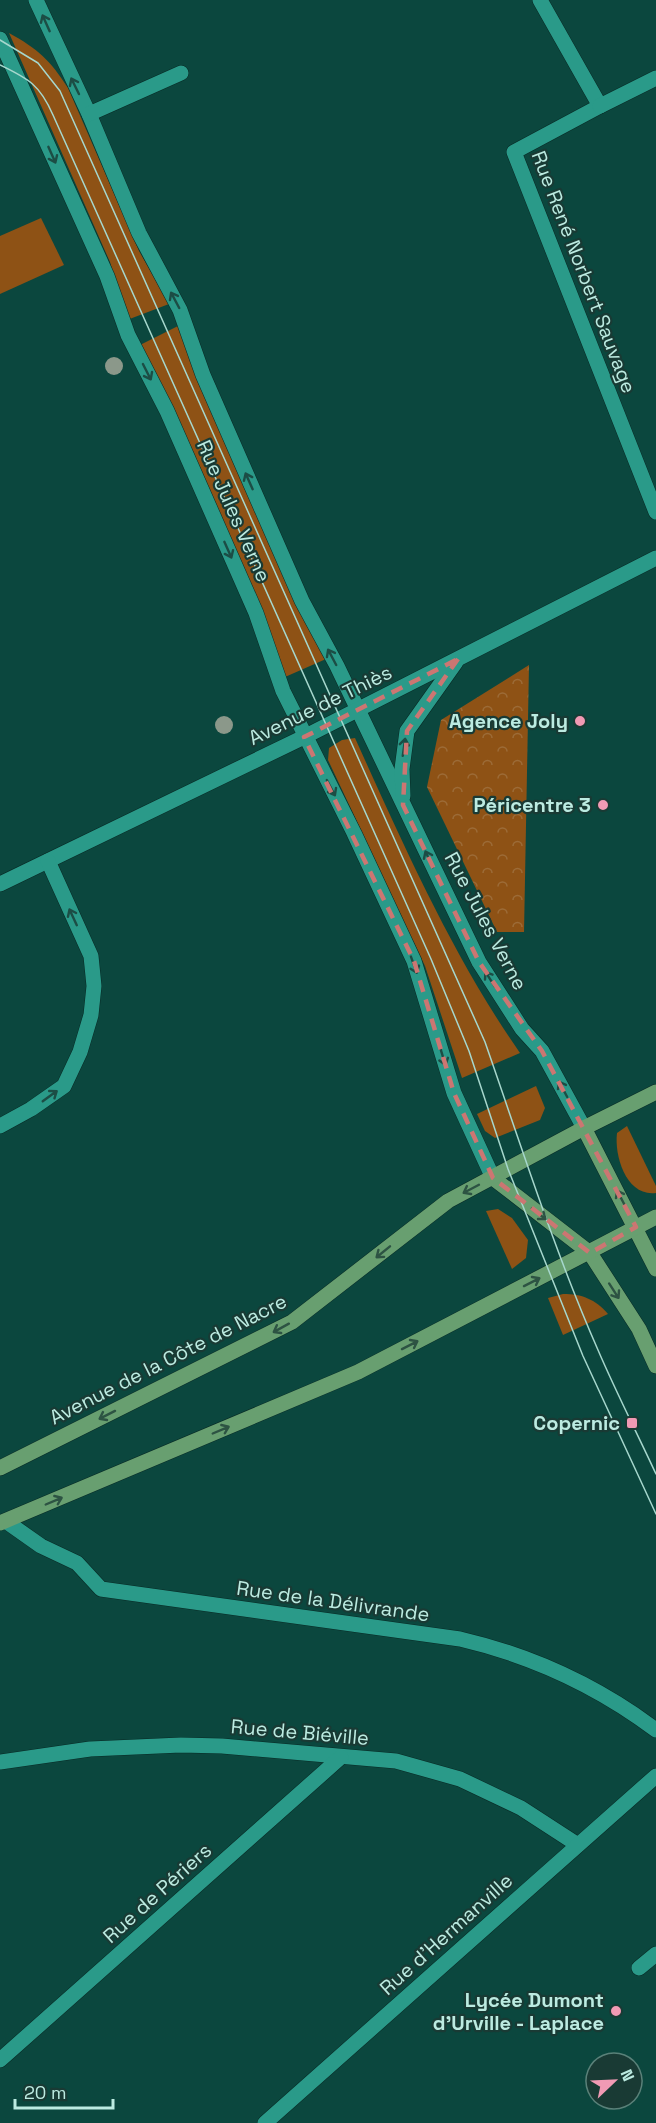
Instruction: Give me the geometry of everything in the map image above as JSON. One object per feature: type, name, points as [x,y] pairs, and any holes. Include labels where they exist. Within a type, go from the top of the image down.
[{"type":"main road","name":"Avenue de la Côte de Nacre","points":[[0,1468],[292,1322],[448,1201],[656,1092]]},
{"type":"main road","points":[[584,1128],[656,1269]]},
{"type":"main road","points":[[493,1178],[590,1252],[639,1329],[656,1366]]},
{"type":"main road","points":[[3,1522],[358,1372],[656,1216]]},
{"type":"street","name":"Rue Jules Verne","points":[[36,0],[139,233],[180,310],[203,375],[302,601],[358,709],[479,962],[522,1029],[542,1051],[584,1128]]},
{"type":"street","points":[[540,0],[600,106],[656,78]]},
{"type":"street","name":"Rue Jules Verne","points":[[0,39],[107,276],[128,335],[166,411],[256,613],[283,691],[354,833],[414,961],[454,1093],[493,1178]]},
{"type":"street","points":[[88,114],[181,73]]},
{"type":"street","name":"Rue René Norbert Sauvage","points":[[600,106],[514,152],[656,512]]},
{"type":"street","name":"Avenue de Thiès","points":[[0,885],[304,736],[656,558]]},
{"type":"street","name":"Rue Jules Verne","points":[[403,805],[402,769],[407,731],[458,659]]},
{"type":"street","points":[[0,1126],[31,1109],[64,1086],[80,1052],[91,1015],[94,986],[91,956],[48,861]]},
{"type":"street","name":"Rue de la Délivrande","points":[[3,1522],[41,1546],[77,1563],[100,1589],[460,1640],[507,1650],[587,1684],[656,1730]]},
{"type":"street","name":"Rue de Biéville","points":[[0,1762],[90,1749],[181,1744],[396,1761],[460,1779],[521,1808],[578,1845]]},
{"type":"street","name":"Rue de Périers","points":[[0,2060],[341,1757]]},
{"type":"street","name":"Rue d'Hermanville","points":[[265,2123],[656,1776]]},
{"type":"street","points":[[639,1968],[656,1954]]},
{"type":"highlighted area","points":[[458,659],[407,731],[403,805],[479,962],[542,1051],[636,1227],[590,1253],[493,1178],[454,1093],[414,961],[304,737]]},
{"type":"green space","points":[[9,33],[43,56],[68,88],[139,251],[169,304],[127,320],[110,262]]},
{"type":"green space","points":[[41,218],[64,265],[0,294],[0,236]]},
{"type":"green space","points":[[180,325],[326,659],[285,677],[138,346]]},
{"type":"green space","points":[[529,665],[524,932],[497,932],[427,787],[441,720]]},
{"type":"green space","points":[[355,738],[430,899],[473,978],[520,1053],[462,1078],[425,966],[328,760],[329,748],[342,740]]},
{"type":"green space","points":[[536,1086],[545,1108],[540,1120],[495,1138],[485,1131],[477,1114]]},
{"type":"green space","points":[[627,1126],[656,1186],[656,1193],[646,1193],[637,1189],[624,1174],[618,1153],[617,1133]]},
{"type":"green space","points":[[498,1209],[512,1218],[528,1240],[526,1258],[512,1269],[486,1211]]},
{"type":"green space","points":[[563,1294],[588,1298],[608,1314],[563,1335],[548,1298]]},
{"type":"tram line","points":[[0,40],[38,63],[60,91],[485,1042],[538,1197],[582,1312],[656,1474]]},
{"type":"tram line","points":[[0,65],[19,74],[32,84],[43,97],[53,115],[431,959],[469,1051],[508,1169],[583,1356],[656,1514]]},
{"type":"place","name":"Agence Joly","points":[[580,721]]},
{"type":"place","name":"Péricentre 3","points":[[603,805]]},
{"type":"place","name":"Copernic","points":[[632,1423]]},
{"type":"place","name":"Lycée Dumont d'Urville - Laplace","points":[[616,2011]]}]
